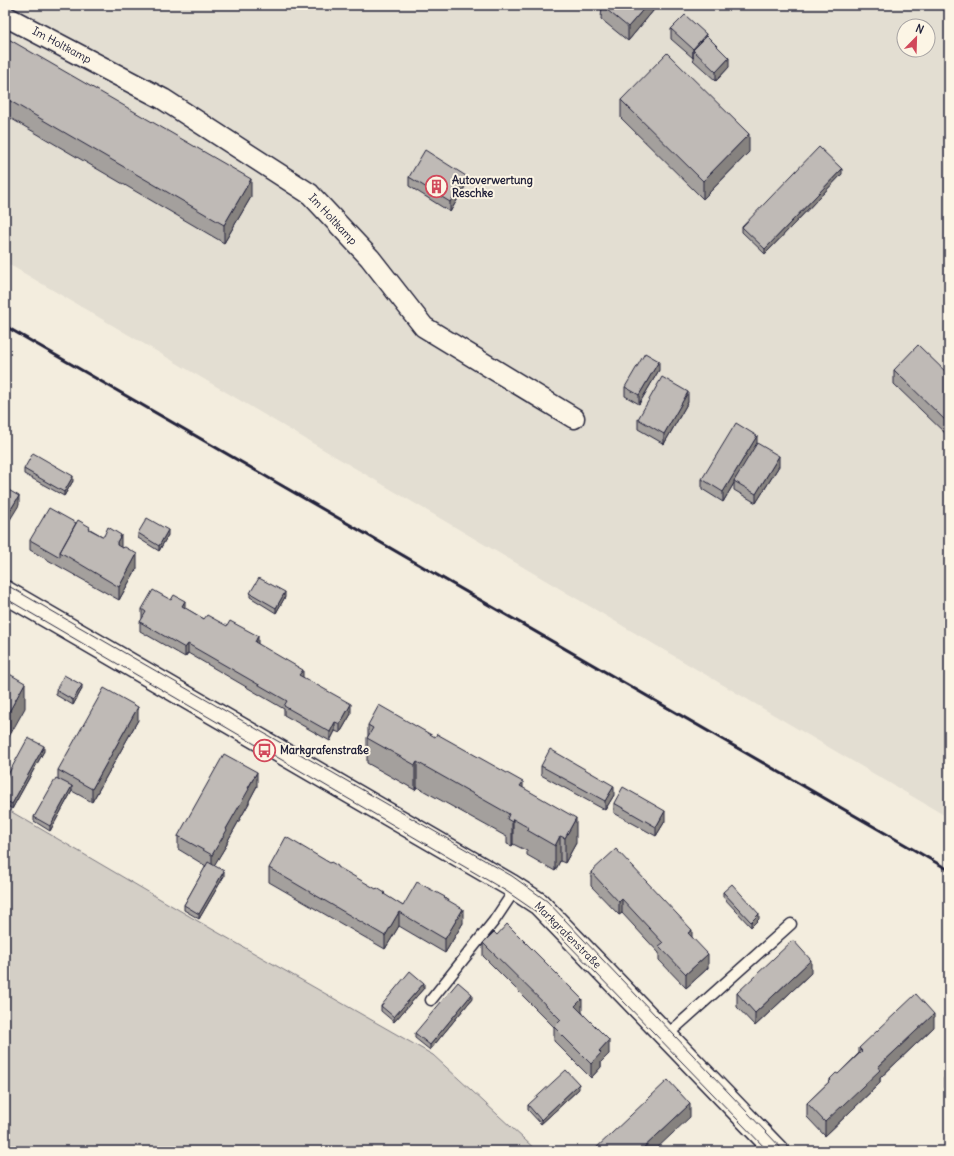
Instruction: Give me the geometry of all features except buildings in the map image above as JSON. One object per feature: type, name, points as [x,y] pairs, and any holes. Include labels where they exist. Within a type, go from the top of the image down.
[{"type":"street","name":"Im Holtkamp","points":[[5,16],[163,99],[310,194],[370,258],[424,327],[574,418]]},
{"type":"street","name":"Markgrafenstraße","points":[[5,592],[516,888],[539,904],[777,1151]]},
{"type":"lane","points":[[431,1000],[494,921],[516,888]]},
{"type":"lane","points":[[666,1036],[791,924]]},
{"type":"shaded area","points":[[5,5],[949,5],[949,818],[5,262]]},
{"type":"shaded area","points":[[5,808],[196,920],[433,1055],[537,1151],[5,1151]]},
{"type":"tram line","points":[[5,584],[512,876],[547,901],[784,1151]]},
{"type":"tram line","points":[[5,598],[506,891],[538,913],[768,1151]]},
{"type":"railway","points":[[5,326],[949,870]]},
{"type":"place","name":"Autoverwertung Reschke","points":[[437,186]]},
{"type":"place","name":"Markgrafenstraße","points":[[265,750]]}]
